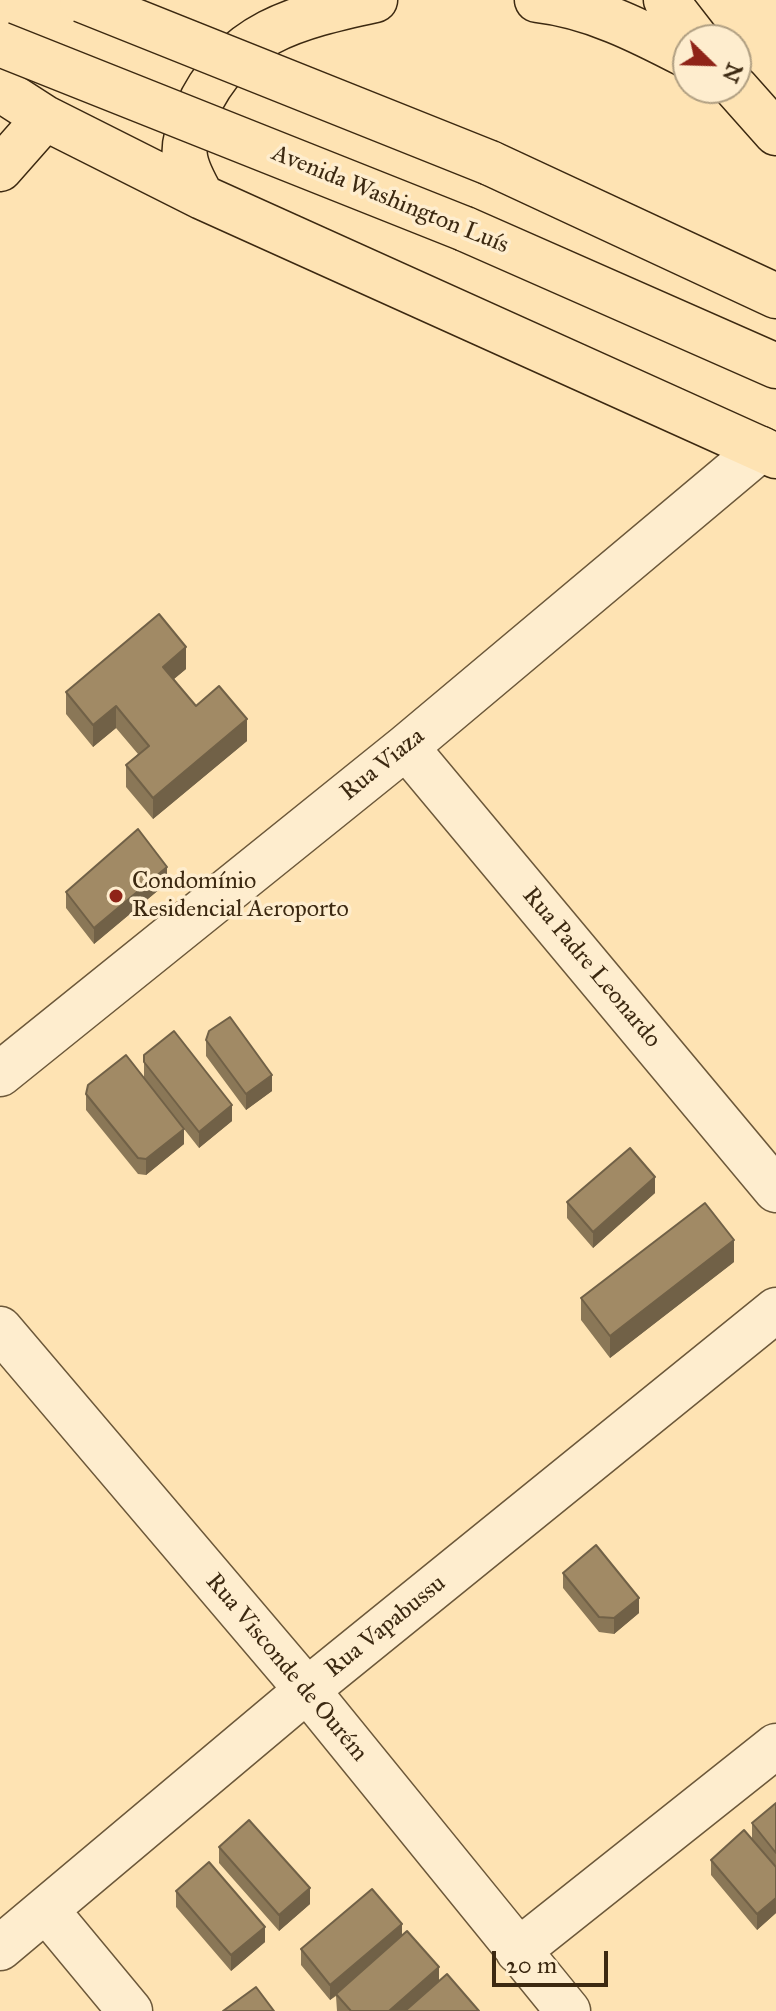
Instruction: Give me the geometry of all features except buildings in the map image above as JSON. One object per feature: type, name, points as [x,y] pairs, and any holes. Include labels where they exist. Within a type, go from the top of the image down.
[{"type":"highway","points":[[82,0],[490,163],[776,296]]},
{"type":"highway","points":[[202,197],[184,166],[184,140],[207,87],[245,45],[300,17],[375,0]]},
{"type":"highway","points":[[537,0],[559,2],[626,24],[672,48]]},
{"type":"highway","points":[[666,0],[685,24]]},
{"type":"highway","name":"Avenida Washington Luís","points":[[0,44],[465,229],[776,366]]},
{"type":"highway","points":[[0,89],[45,118],[202,197],[768,453]]},
{"type":"highway","points":[[750,104],[776,133]]},
{"type":"highway","points":[[0,169],[45,118]]},
{"type":"street","name":"Rua Viaza","points":[[0,1074],[768,453]]},
{"type":"street","name":"Rua Padre Leonardo","points":[[406,747],[776,1190]]},
{"type":"street","name":"Rua Vapabussu","points":[[0,1948],[307,1690],[776,1310]]},
{"type":"street","name":"Rua Visconde de Ourém","points":[[0,1329],[307,1690],[568,2011]]},
{"type":"street","points":[[518,1951],[776,1746]]},
{"type":"street","points":[[47,1911],[130,2011]]},
{"type":"place","name":"Condomínio Residencial Aeroporto","points":[[116,896]]}]
